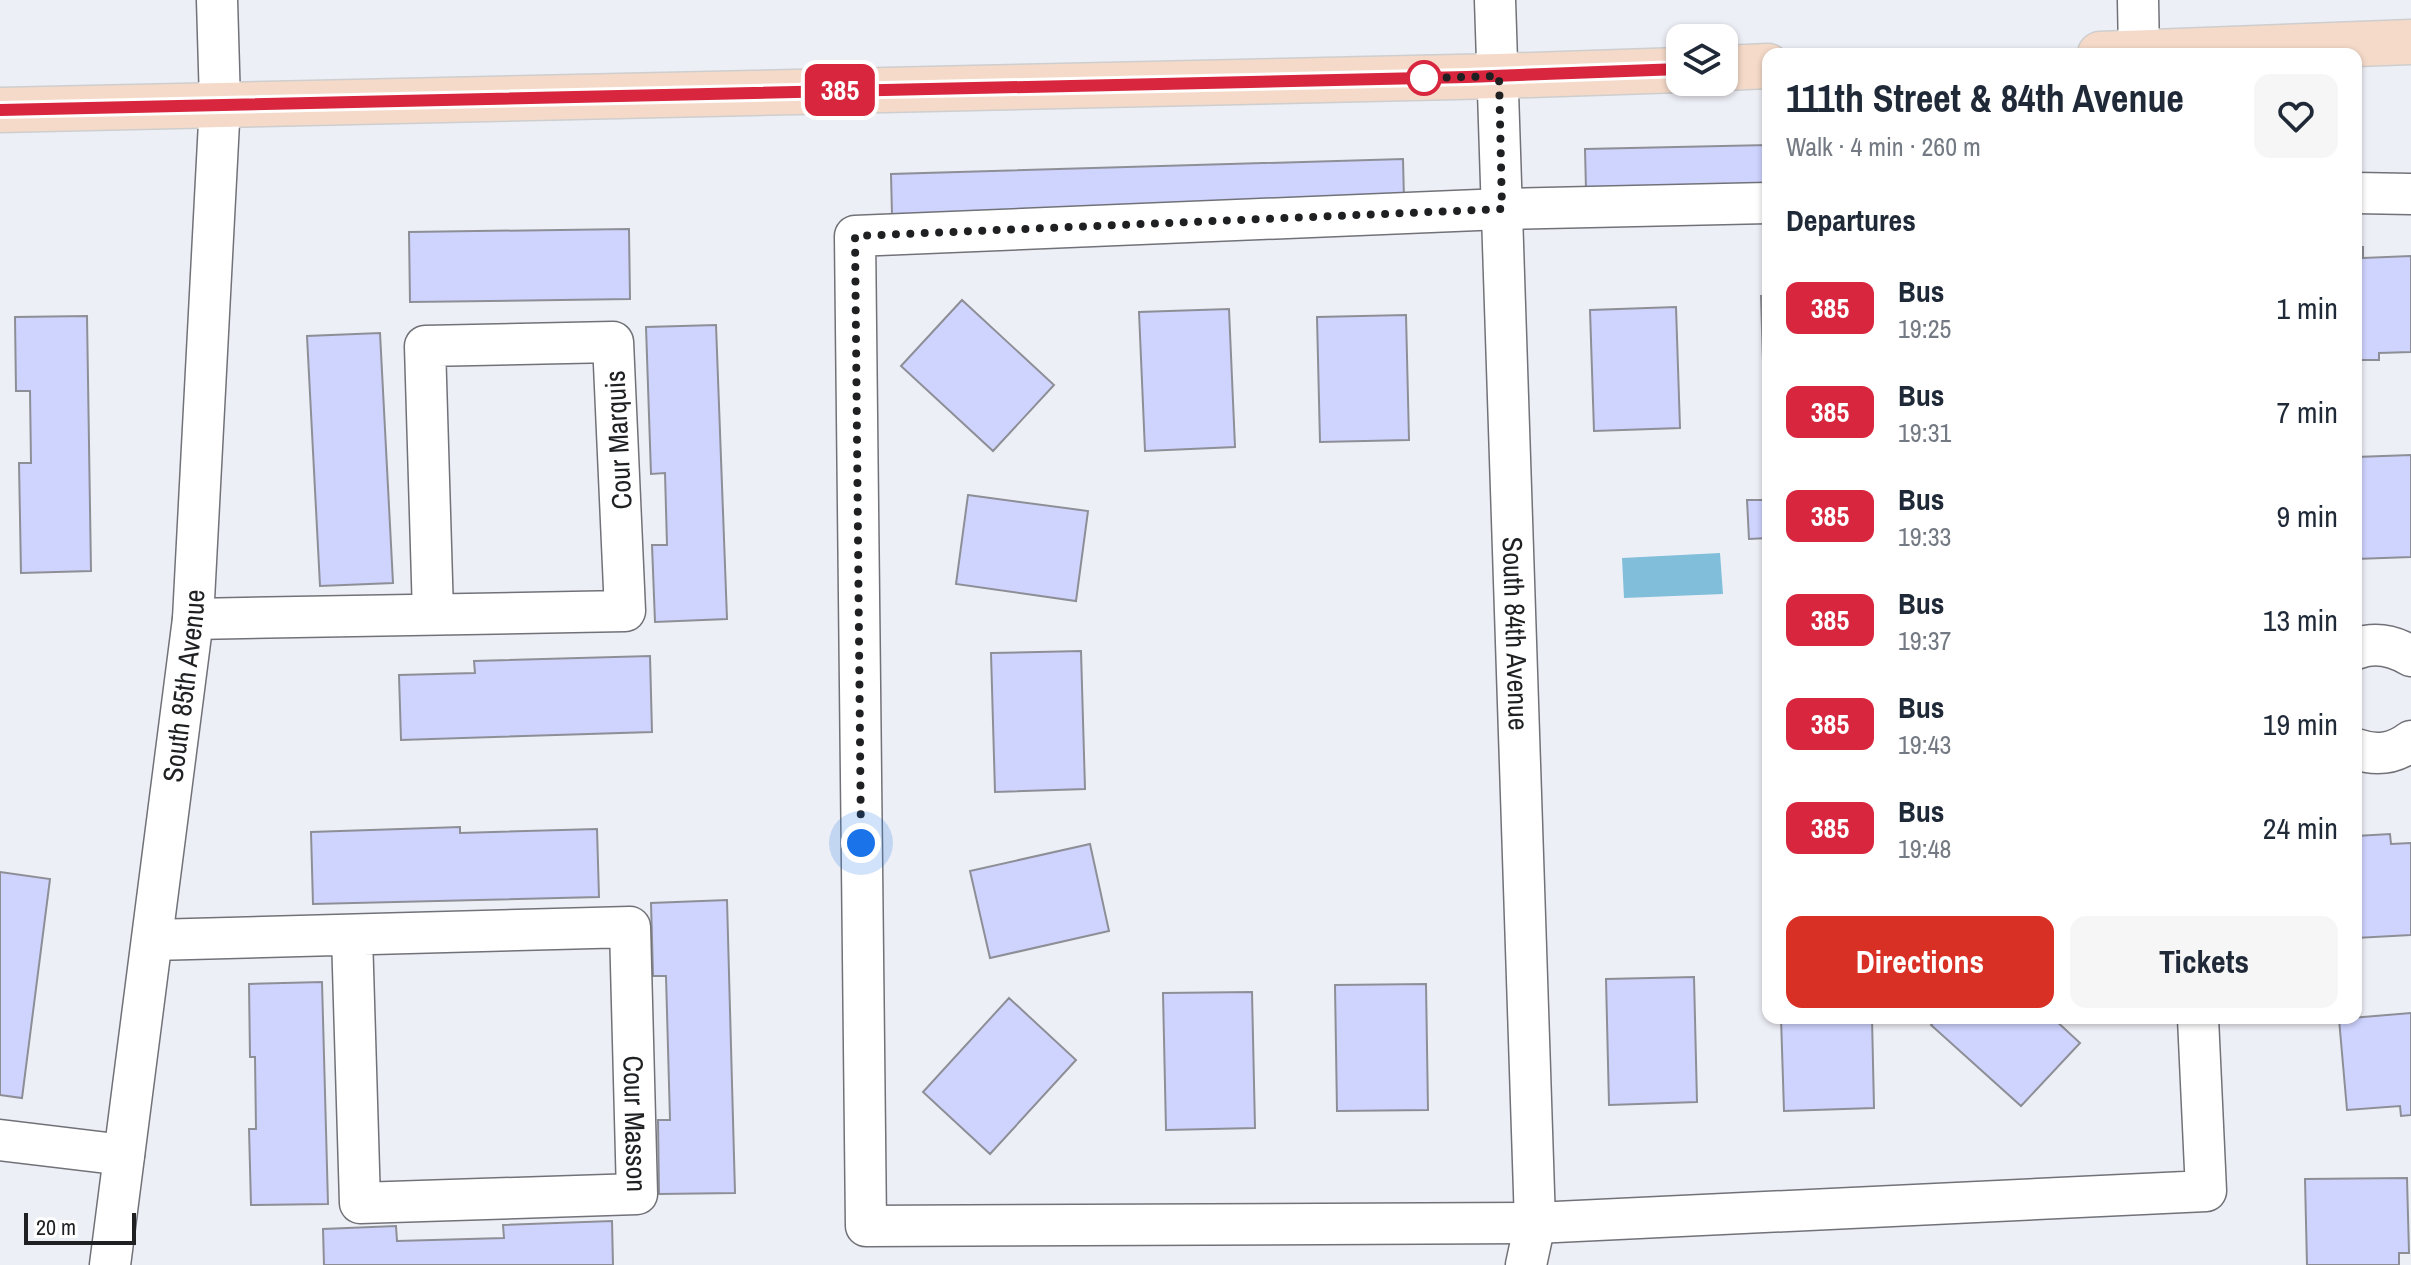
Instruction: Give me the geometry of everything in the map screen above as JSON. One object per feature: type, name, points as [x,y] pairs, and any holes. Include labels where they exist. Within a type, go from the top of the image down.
[{"type":"main road","points":[[2252,48],[2411,42]]},
{"type":"main road","points":[[1738,67],[1762,66]]},
{"type":"main road","points":[[0,110],[1666,70]]},
{"type":"street","name":"South 85th Avenue","points":[[110,1265],[193,619],[220,103],[217,0]]},
{"type":"street","name":"South 84th Avenue","points":[[1495,0],[1535,1223],[1526,1265]]},
{"type":"street","points":[[2122,48],[2138,0]]},
{"type":"street","points":[[2362,193],[2411,194]]},
{"type":"street","points":[[1762,203],[1502,209],[855,236],[866,1226],[1535,1223],[2206,1191],[2198,1024]]},
{"type":"street","name":"Cour Marquis","points":[[193,619],[625,611],[613,342],[425,346],[433,614]]},
{"type":"street","points":[[2362,648],[2379,644],[2397,648],[2411,656]]},
{"type":"street","points":[[2362,751],[2385,753],[2402,748],[2411,741]]},
{"type":"street","name":"Cour Masson","points":[[153,940],[630,927],[637,1194],[360,1203],[352,935]]},
{"type":"street","points":[[0,1140],[124,1155]]},
{"type":"water","points":[[1720,553],[1723,594],[1624,598],[1622,558]]},
{"type":"building","points":[[1762,145],[1762,186],[1586,190],[1585,149]]},
{"type":"building","points":[[1403,159],[1404,200],[892,215],[891,174]]},
{"type":"building","points":[[629,229],[630,299],[410,302],[409,232]]},
{"type":"building","points":[[2362,247],[2363,258],[2411,256],[2411,352],[2379,353],[2379,360],[2362,360]]},
{"type":"building","points":[[962,300],[1054,385],[993,451],[901,366]]},
{"type":"building","points":[[1676,307],[1680,428],[1594,431],[1590,310]]},
{"type":"building","points":[[1229,309],[1235,447],[1145,451],[1139,312]]},
{"type":"building","points":[[1406,315],[1409,440],[1320,442],[1317,317]]},
{"type":"building","points":[[87,316],[91,571],[21,573],[19,463],[31,463],[30,391],[16,391],[15,317]]},
{"type":"building","points":[[716,325],[727,619],[655,622],[652,545],[667,545],[665,473],[651,474],[646,327]]},
{"type":"building","points":[[380,333],[393,583],[320,586],[307,336]]},
{"type":"building","points":[[2411,455],[2411,557],[2362,559],[2362,457]]},
{"type":"building","points":[[968,495],[1088,511],[1076,601],[956,584]]},
{"type":"building","points":[[1747,500],[1762,500],[1762,538],[1749,539]]},
{"type":"building","points":[[1081,651],[1085,789],[995,792],[991,653]]},
{"type":"building","points":[[650,656],[652,732],[401,740],[399,675],[475,673],[474,661]]},
{"type":"building","points":[[460,827],[460,833],[597,829],[599,897],[313,904],[311,832]]},
{"type":"building","points":[[2390,834],[2391,844],[2411,843],[2411,935],[2362,938],[2362,836]]},
{"type":"building","points":[[1090,844],[1109,931],[990,958],[970,871]]},
{"type":"building","points":[[0,872],[50,879],[22,1098],[0,1095]]},
{"type":"building","points":[[727,900],[735,1193],[659,1194],[658,1120],[670,1120],[666,976],[653,976],[651,903]]},
{"type":"building","points":[[1694,977],[1697,1102],[1609,1105],[1606,979]]},
{"type":"building","points":[[322,982],[328,1204],[251,1205],[249,1129],[256,1129],[255,1057],[250,1057],[249,984]]},
{"type":"building","points":[[1426,984],[1428,1110],[1337,1111],[1335,985]]},
{"type":"building","points":[[1252,992],[1255,1128],[1166,1130],[1163,993]]},
{"type":"building","points":[[1009,998],[1076,1060],[990,1154],[923,1092]]},
{"type":"building","points":[[2411,1013],[2411,1115],[2401,1116],[2400,1106],[2347,1110],[2339,1024],[2362,1024],[2362,1017]]},
{"type":"building","points":[[1781,1024],[1872,1024],[1874,1108],[1784,1111]]},
{"type":"building","points":[[2059,1024],[2080,1043],[2021,1106],[1931,1025]]},
{"type":"building","points":[[2407,1178],[2409,1253],[2399,1253],[2399,1265],[2307,1265],[2305,1179]]},
{"type":"building","points":[[612,1221],[613,1265],[324,1265],[323,1229],[396,1226],[397,1241],[504,1238],[503,1225]]},
{"type":"bus line","name":"385","points":[[0,110],[1467,77],[1666,70]]},
{"type":"route","points":[[861,843],[855,236],[1502,209],[1499,76],[1424,78]]}]
